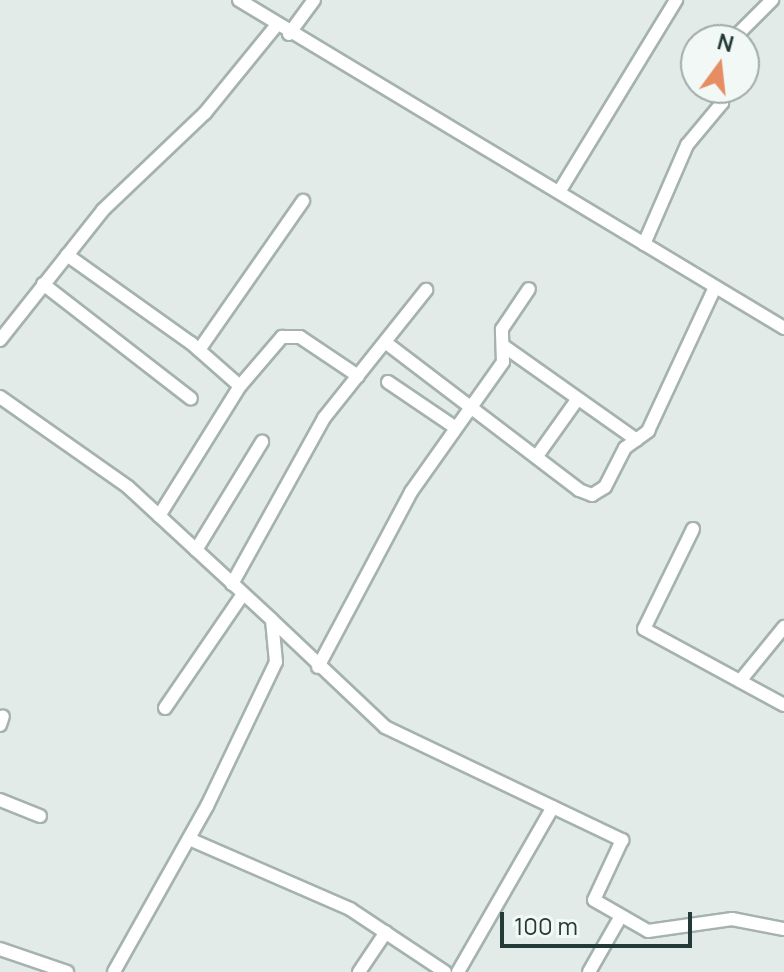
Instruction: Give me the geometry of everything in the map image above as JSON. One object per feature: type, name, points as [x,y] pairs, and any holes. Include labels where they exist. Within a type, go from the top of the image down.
[{"type":"street","points":[[239,0],[289,34],[784,328]]},
{"type":"street","points":[[289,34],[314,0]]},
{"type":"street","points":[[559,192],[676,0]]},
{"type":"street","points":[[748,24],[772,0],[784,6]]},
{"type":"street","points":[[0,340],[103,210],[205,113],[276,26]]},
{"type":"street","points":[[644,244],[687,145],[721,104]]},
{"type":"street","points":[[199,350],[303,201]]},
{"type":"street","points":[[67,255],[199,350],[240,386]]},
{"type":"street","points":[[43,284],[191,399]]},
{"type":"street","points":[[385,342],[592,495],[602,491],[623,450],[650,427],[715,287]]},
{"type":"street","points":[[318,667],[400,510],[453,426],[503,362],[506,319],[529,289]]},
{"type":"street","points":[[232,584],[324,418],[426,290]]},
{"type":"street","points":[[159,516],[240,386],[282,337],[290,335],[358,376]]},
{"type":"street","points":[[505,347],[637,440]]},
{"type":"street","points":[[388,382],[453,426]]},
{"type":"street","points":[[0,397],[128,487],[385,727],[622,840],[592,897],[651,931],[732,919],[784,929]]},
{"type":"street","points":[[537,456],[577,400]]},
{"type":"street","points":[[196,550],[262,442]]},
{"type":"street","points":[[693,529],[644,629],[784,705]]},
{"type":"street","points":[[165,708],[243,594]]},
{"type":"street","points":[[114,972],[189,839],[276,662],[272,620]]},
{"type":"street","points":[[740,681],[784,627]]},
{"type":"street","points":[[0,800],[40,816]]},
{"type":"street","points":[[458,972],[553,807]]},
{"type":"street","points":[[189,839],[340,904],[445,972]]},
{"type":"street","points":[[589,972],[621,916]]},
{"type":"street","points":[[359,972],[386,932]]},
{"type":"street","points":[[0,949],[67,972]]}]
